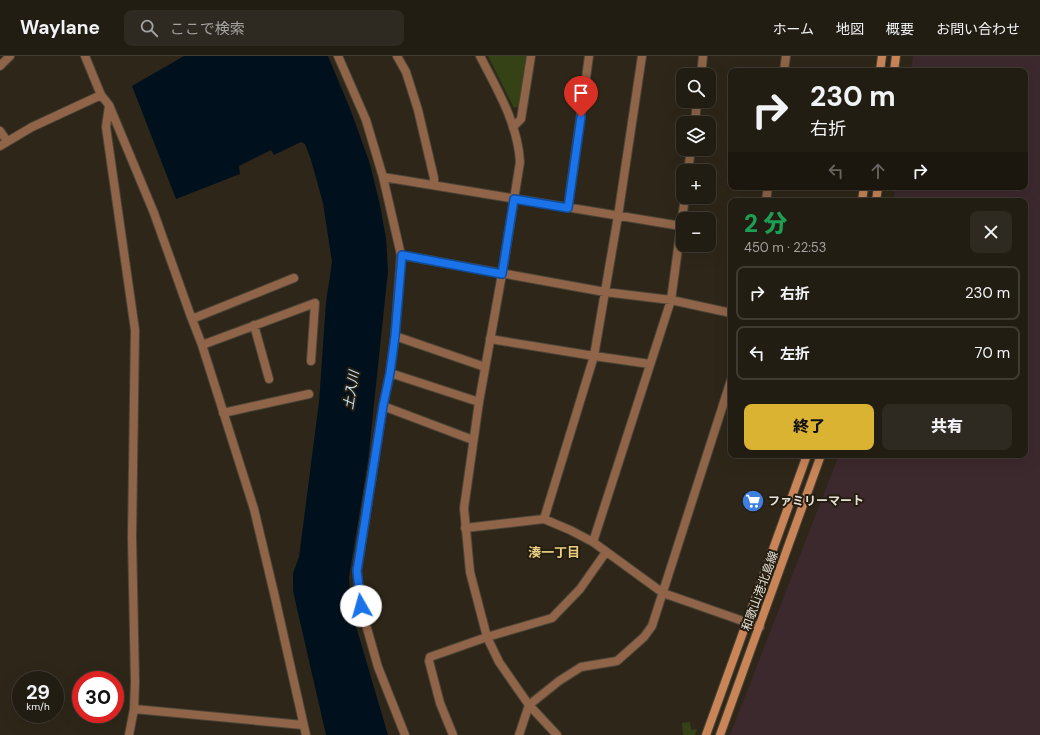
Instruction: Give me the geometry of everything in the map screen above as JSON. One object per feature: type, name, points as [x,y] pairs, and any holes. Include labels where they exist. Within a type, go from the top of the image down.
[{"type":"main road","points":[[880,68],[882,56]]},
{"type":"main road","points":[[894,68],[896,56]]},
{"type":"main road","name":"和歌山港北島線","points":[[706,735],[806,458]]},
{"type":"main road","name":"和歌山港北島線","points":[[720,735],[820,458]]},
{"type":"street","points":[[0,66],[10,56]]},
{"type":"street","points":[[85,56],[102,95],[109,105],[154,214],[202,345],[254,509],[306,735]]},
{"type":"street","points":[[338,56],[366,120],[383,177],[402,255],[395,336],[390,373],[383,406],[357,571],[361,606],[378,667],[405,735]]},
{"type":"street","points":[[397,56],[406,72],[418,110],[434,178],[434,185]]},
{"type":"street","points":[[480,56],[506,108],[519,147],[520,162],[473,440],[464,508],[465,528],[470,572],[488,637],[499,662],[529,705],[557,735]]},
{"type":"street","points":[[513,127],[521,119],[531,56]]},
{"type":"street","points":[[568,208],[589,56]]},
{"type":"street","points":[[544,518],[594,356],[618,216],[642,56]]},
{"type":"street","points":[[702,68],[704,56]]},
{"type":"street","points":[[784,68],[786,56]]},
{"type":"street","points":[[0,146],[32,127],[102,95]]},
{"type":"street","points":[[109,105],[106,127],[135,330],[132,537],[135,682],[134,709],[129,735]]},
{"type":"street","points":[[0,131],[7,141]]},
{"type":"street","points":[[383,177],[676,225]]},
{"type":"street","points":[[593,542],[671,300],[677,252]]},
{"type":"street","points":[[402,255],[605,292],[671,300],[728,312]]},
{"type":"street","points":[[192,319],[294,278]]},
{"type":"street","points":[[202,345],[315,303],[311,361]]},
{"type":"street","points":[[254,326],[269,378]]},
{"type":"street","points":[[395,336],[485,367]]},
{"type":"street","points":[[490,339],[650,364]]},
{"type":"street","points":[[390,373],[479,402]]},
{"type":"street","points":[[519,735],[529,705],[558,681],[581,667],[616,661],[644,637],[652,626],[728,389]]},
{"type":"street","points":[[223,413],[309,394]]},
{"type":"street","points":[[383,406],[473,440]]},
{"type":"street","points":[[465,528],[544,518],[593,542],[663,593],[760,627]]},
{"type":"street","points":[[453,735],[440,703],[429,661],[430,657],[488,637],[552,618],[580,589],[606,552]]},
{"type":"street","points":[[134,709],[303,725]]},
{"type":"shaded area","points":[[913,56],[1040,56],[1040,735],[730,735],[838,458],[1028,458],[1028,198],[893,198],[895,190],[1028,190],[1028,68],[911,68]]},
{"type":"green space","points":[[488,56],[527,56],[520,106],[514,108]]},
{"type":"green space","points":[[690,722],[691,730],[697,729],[695,735],[683,735],[682,723]]},
{"type":"water","name":"土入川","points":[[184,56],[328,56],[351,111],[370,164],[386,238],[388,271],[368,461],[349,577],[353,616],[388,735],[326,735],[293,591],[293,573],[299,557],[319,402],[326,302],[332,262],[323,203],[311,160],[305,144],[301,142],[274,155],[271,150],[239,166],[240,174],[176,199],[132,86]]},
{"type":"place","name":"ファミリーマート","points":[[753,501]]},
{"type":"district","name":"湊一丁目","points":[[554,552]]},
{"type":"route","points":[[361,606],[357,571],[383,406],[390,373],[395,336],[402,255],[502,274],[514,199],[568,208],[581,117]]}]
